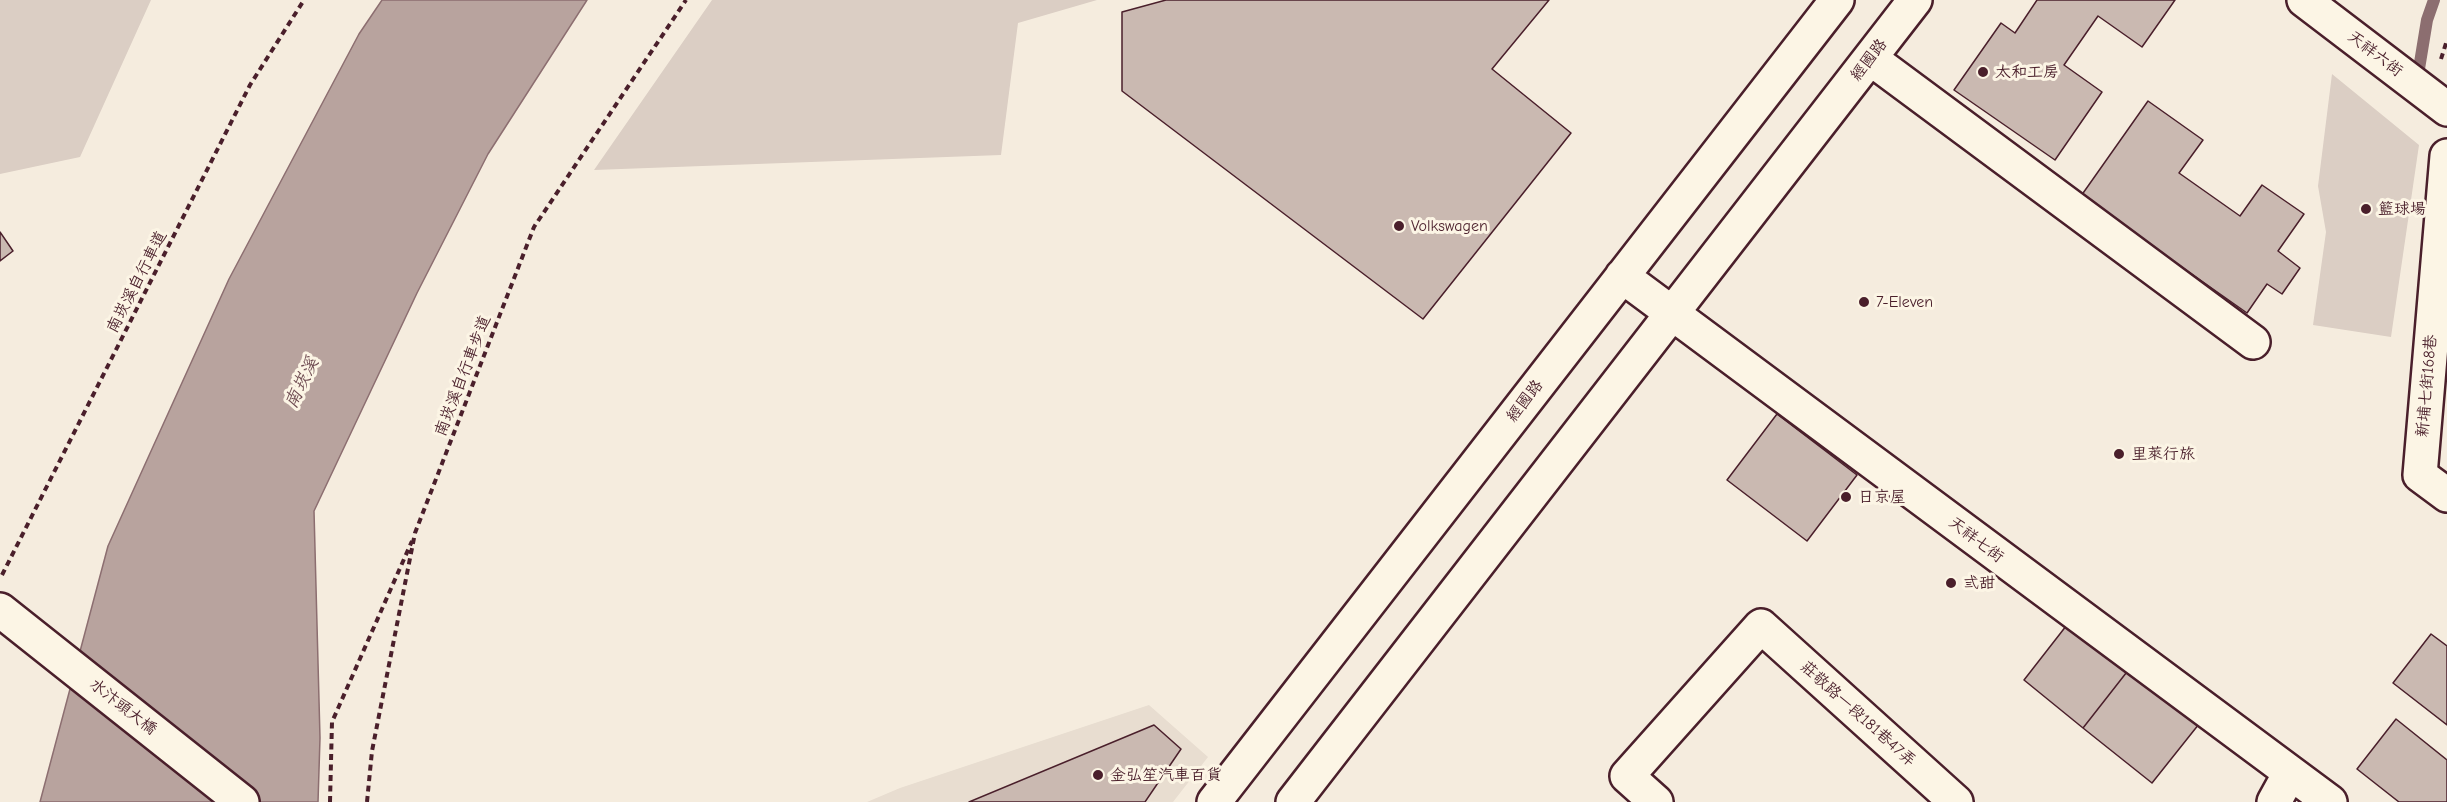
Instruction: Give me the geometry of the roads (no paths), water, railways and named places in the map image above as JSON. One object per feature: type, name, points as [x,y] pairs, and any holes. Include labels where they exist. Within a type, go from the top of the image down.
[{"type":"street","name":"經國路","points":[[1214,802],[1837,0]]},
{"type":"street","name":"經國路","points":[[1307,797],[1671,315],[1915,0]]},
{"type":"street","name":"天祥六街","points":[[2304,0],[2441,104]]},
{"type":"street","points":[[1870,58],[2253,342]]},
{"type":"street","name":"新埔七街168巷","points":[[2447,156],[2420,475],[2447,495]]},
{"type":"street","name":"天祥七街","points":[[1622,276],[1671,315],[2330,802]]},
{"type":"street","name":"水汴頭大橋","points":[[2,611],[242,802]]},
{"type":"street","name":"莊敬路一段181巷47弄","points":[[1656,802],[1627,776],[1761,626],[1956,802]]},
{"type":"street","points":[[2274,802],[2295,776]]},
{"type":"water","name":"南崁溪","points":[[382,0],[587,0],[488,154],[417,293],[314,511],[320,738],[318,802],[40,802],[108,546],[229,279],[359,34]]},
{"type":"waterway","points":[[2417,81],[2427,20],[2434,0]]},
{"type":"place","name":"太和工房","points":[[1983,72]]},
{"type":"place","name":"籃球場","points":[[2366,209]]},
{"type":"place","name":"Volkswagen","points":[[1399,226]]},
{"type":"place","name":"7-Eleven","points":[[1864,302]]},
{"type":"place","name":"里萊行旅","points":[[2119,454]]},
{"type":"place","name":"日京屋","points":[[1846,497]]},
{"type":"place","name":"弎甜","points":[[1951,583]]},
{"type":"place","name":"金弘笙汽車百貨","points":[[1098,775]]}]
